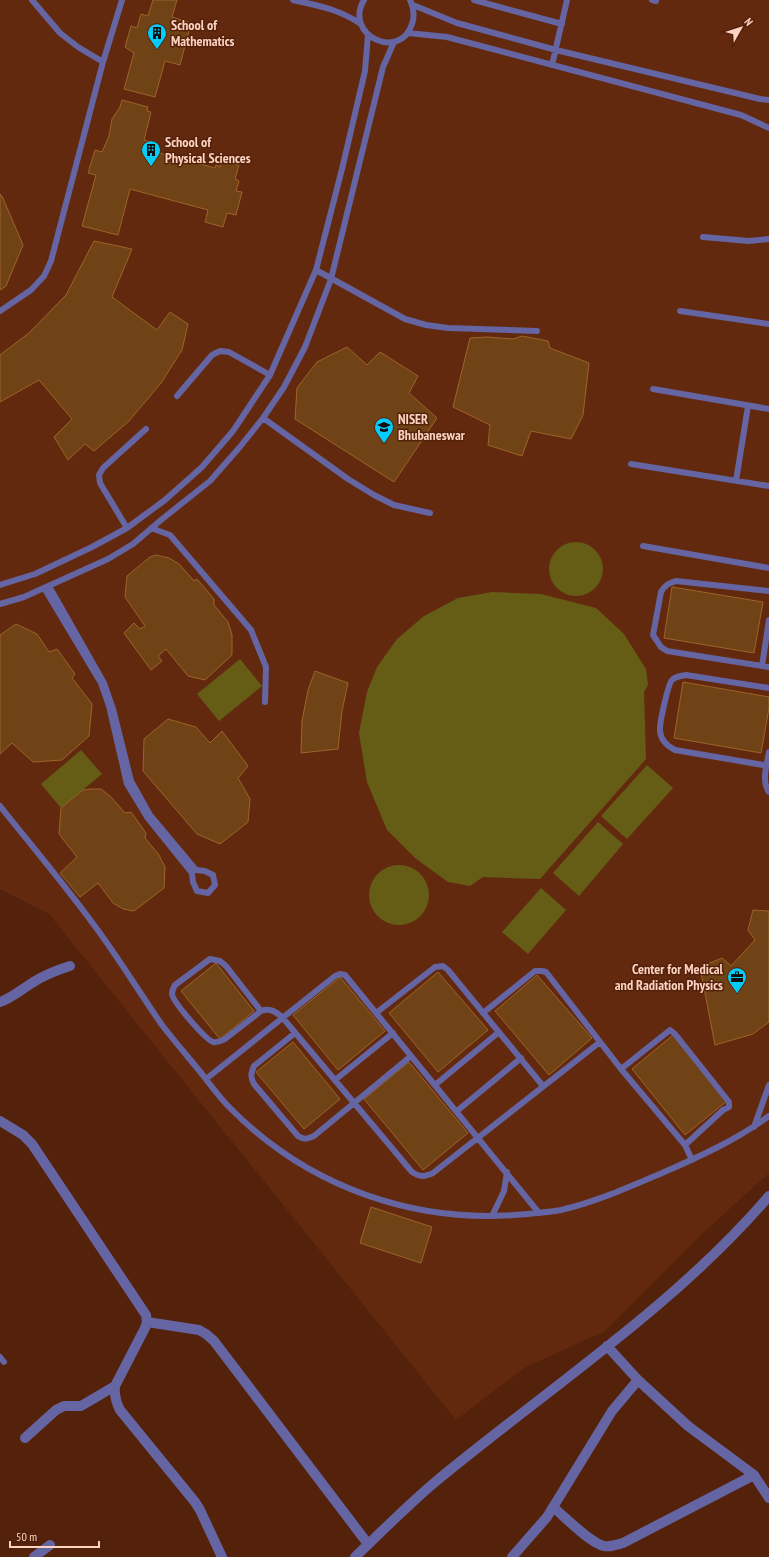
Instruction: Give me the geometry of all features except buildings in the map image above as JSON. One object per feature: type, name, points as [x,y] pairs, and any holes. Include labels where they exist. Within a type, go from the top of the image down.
[{"type":"street","points":[[0,1002],[8,999],[33,982],[52,972],[70,966]]},
{"type":"street","points":[[0,1121],[23,1135],[32,1144],[146,1315],[147,1322],[115,1386],[114,1393],[116,1402],[120,1410],[195,1502],[222,1557]]},
{"type":"street","points":[[355,1557],[434,1483],[607,1346],[690,1277],[769,1196]]},
{"type":"street","points":[[147,1322],[198,1330],[206,1334],[214,1341],[368,1544]]},
{"type":"street","points":[[607,1346],[638,1380],[688,1426],[754,1475],[769,1498]]},
{"type":"street","points":[[512,1557],[547,1517],[612,1411],[638,1380]]},
{"type":"street","points":[[25,1438],[56,1410],[64,1406],[81,1406],[115,1386]]},
{"type":"street","points":[[553,1507],[591,1540],[603,1546],[613,1546],[623,1543],[754,1475]]},
{"type":"street","points":[[34,1557],[50,1545]]},
{"type":"lane","points":[[32,0],[60,33],[78,47],[103,62]]},
{"type":"lane","points":[[0,311],[31,290],[44,276],[50,261],[103,62],[122,0]]},
{"type":"lane","points":[[293,0],[336,10],[361,24]]},
{"type":"lane","points":[[364,0],[361,5],[359,16],[361,24],[368,35],[385,43],[394,42],[408,33],[414,19],[411,3]]},
{"type":"lane","points":[[474,0],[562,24]]},
{"type":"lane","points":[[552,65],[567,0]]},
{"type":"lane","points":[[411,3],[456,22],[556,50],[769,100]]},
{"type":"lane","points":[[408,33],[447,38],[740,114],[769,128]]},
{"type":"lane","points":[[0,585],[35,574],[92,547],[127,528],[165,500],[202,467],[232,431],[270,375],[316,270],[365,71],[368,35]]},
{"type":"lane","points":[[0,604],[24,597],[47,587],[108,559],[133,544],[210,481],[263,418],[284,387],[305,347],[331,279],[383,68],[394,42]]},
{"type":"lane","points":[[703,237],[749,240],[769,239]]},
{"type":"lane","points":[[316,270],[405,319],[426,326],[537,331]]},
{"type":"lane","points":[[680,310],[769,324]]},
{"type":"lane","points":[[178,396],[212,355],[220,351],[229,352],[270,375]]},
{"type":"lane","points":[[653,389],[769,409]]},
{"type":"lane","points":[[736,481],[748,406]]},
{"type":"lane","points":[[263,418],[374,496],[394,505],[430,514]]},
{"type":"lane","points":[[127,528],[100,483],[99,475],[103,468],[146,429]]},
{"type":"lane","points":[[631,464],[769,486]]},
{"type":"lane","points":[[151,528],[170,536],[251,630],[266,667],[266,702]]},
{"type":"lane","points":[[643,546],[769,568]]},
{"type":"lane","points":[[769,591],[676,581],[670,582],[664,586],[661,592],[653,635],[661,647],[667,651],[766,666],[769,620]]},
{"type":"lane","points":[[47,587],[104,683],[113,709],[131,781],[150,815],[196,870],[204,871],[213,875],[215,885],[208,893],[197,892],[193,882],[192,873],[147,817],[127,784],[109,706],[101,683],[47,587]]},
{"type":"lane","points":[[768,766],[675,750],[667,746],[660,731],[668,688],[672,680],[678,676],[686,675],[769,688]]},
{"type":"lane","points":[[769,752],[768,766],[764,781],[769,792]]},
{"type":"lane","points":[[0,806],[94,925],[164,1027],[228,1107],[250,1127],[285,1154],[308,1169],[338,1184],[398,1206],[431,1212],[476,1217],[539,1213],[559,1210],[617,1193],[692,1160],[754,1127],[769,1116]]},
{"type":"lane","points":[[261,1011],[226,966],[216,959],[210,959],[172,989],[172,995],[177,1003],[212,1042],[219,1042],[225,1039],[261,1011],[271,1009],[275,1011],[282,1017],[412,1172],[419,1176],[426,1176],[432,1173],[479,1138],[600,1042]]},
{"type":"lane","points":[[376,1013],[434,967],[443,966],[484,1013],[543,1086]]},
{"type":"lane","points":[[484,1013],[536,971],[546,972],[621,1069],[685,1145],[692,1160]]},
{"type":"lane","points":[[206,1079],[335,976],[340,974],[345,975],[539,1213]]},
{"type":"lane","points":[[621,1069],[670,1030],[675,1034],[729,1102],[729,1107],[723,1110],[685,1145]]},
{"type":"lane","points":[[435,1085],[499,1032]]},
{"type":"lane","points":[[295,1033],[254,1066],[251,1073],[251,1078],[259,1090],[298,1136],[303,1139],[308,1139],[314,1136],[411,1056]]},
{"type":"lane","points":[[335,1080],[392,1033]]},
{"type":"lane","points":[[457,1111],[521,1058]]},
{"type":"lane","points":[[754,1127],[769,1085]]},
{"type":"lane","points":[[492,1216],[504,1191],[507,1172]]},
{"type":"shaded area","name":"NISER Bhubaneswar","points":[[0,0],[769,0],[769,1173],[701,1235],[605,1331],[526,1367],[456,1420],[49,914],[0,889]]},
{"type":"shaded area","points":[[571,542],[581,542],[591,546],[599,554],[603,564],[603,574],[599,584],[591,592],[581,596],[571,596],[561,592],[553,584],[549,574],[549,564],[553,554],[561,546]]},
{"type":"shaded area","points":[[492,592],[541,594],[596,608],[624,634],[646,669],[648,685],[644,692],[646,759],[540,879],[483,877],[470,886],[448,882],[415,858],[387,830],[367,782],[359,733],[367,692],[377,667],[397,639],[424,616],[458,598]]},
{"type":"shaded area","points":[[240,659],[262,686],[219,721],[197,694]]},
{"type":"shaded area","points":[[81,750],[102,774],[61,808],[41,784]]},
{"type":"shaded area","points":[[647,765],[673,788],[627,839],[601,816]]},
{"type":"shaded area","points":[[598,822],[623,844],[579,896],[553,873]]},
{"type":"shaded area","points":[[399,865],[416,870],[424,878],[429,895],[424,912],[416,920],[399,925],[382,920],[374,912],[369,895],[374,878],[382,870]]},
{"type":"shaded area","points":[[541,888],[566,910],[528,954],[502,932]]},
{"type":"place","name":"School of Mathematics","points":[[157,50]]},
{"type":"place","name":"School of Physical Sciences","points":[[151,167]]},
{"type":"place","name":"NISER Bhubaneswar","points":[[384,444]]},
{"type":"place","name":"Center for Medical and Radiation Physics","points":[[737,994]]}]
